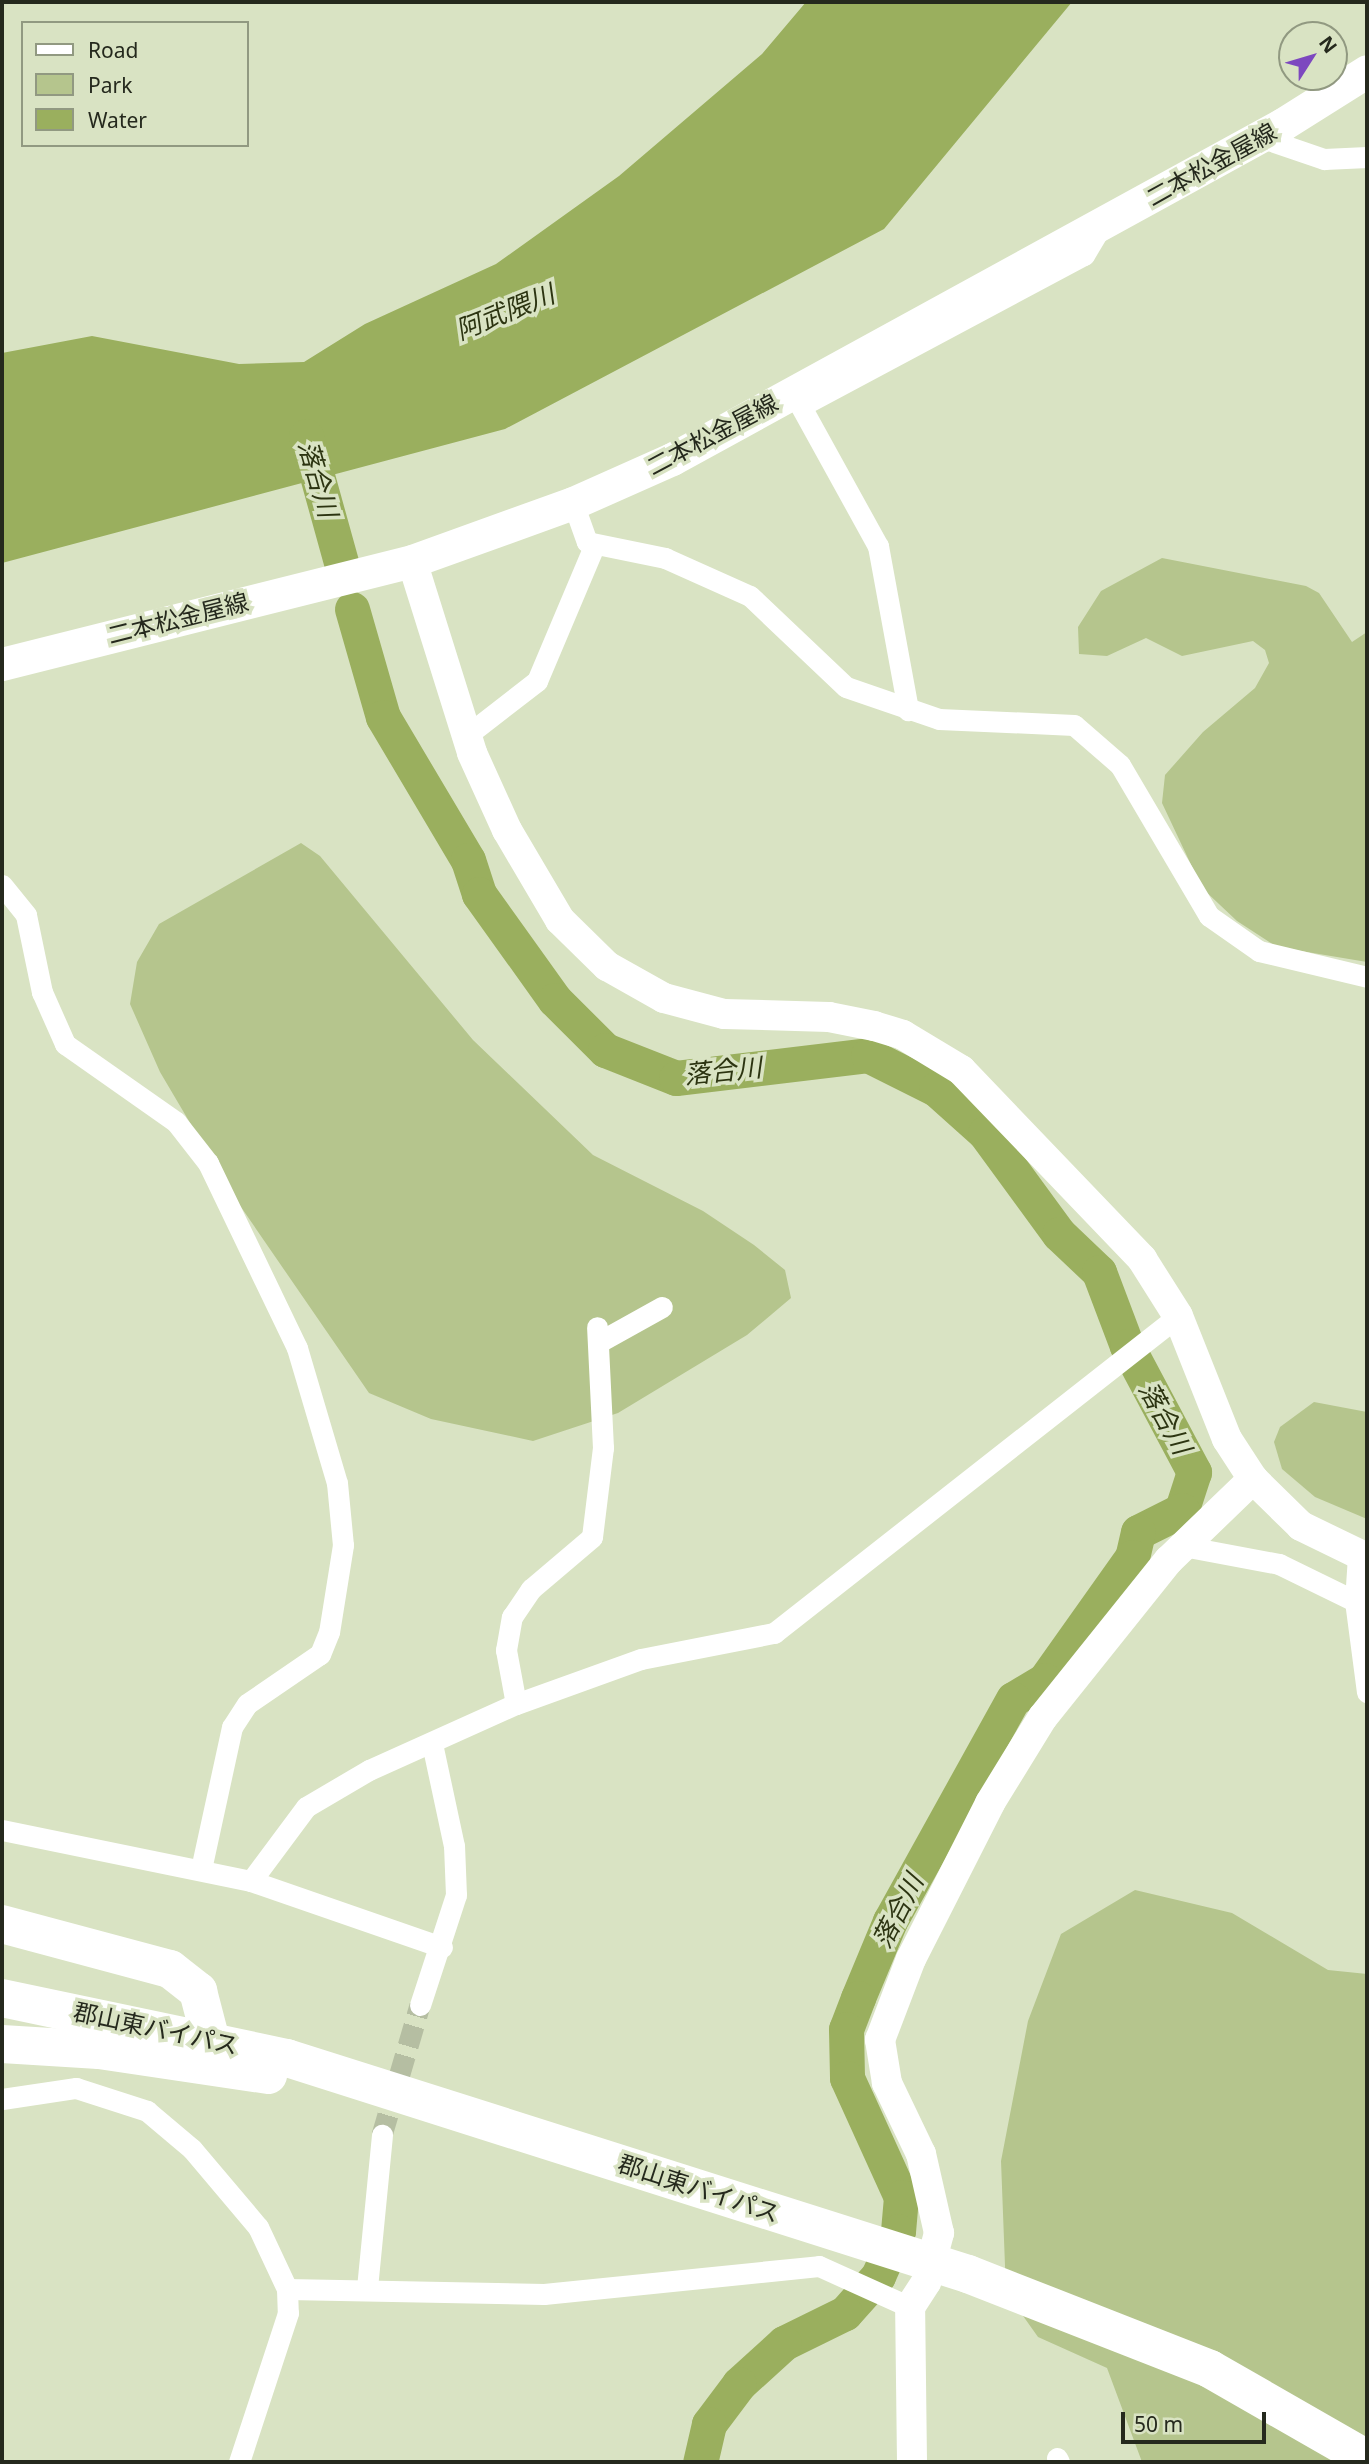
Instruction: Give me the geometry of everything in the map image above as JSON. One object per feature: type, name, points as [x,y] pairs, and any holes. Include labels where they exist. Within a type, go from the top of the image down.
[{"type":"highway","points":[[2,1924],[170,1969],[198,1992],[210,2037]]},
{"type":"highway","name":"郡山東バイパス","points":[[2,1998],[210,2037],[968,2274],[1143,2339],[1271,2399],[1367,2459]]},
{"type":"highway","points":[[2,2044],[99,2050],[396,2094]]},
{"type":"main road","name":"二本松金屋線","points":[[2,664],[412,561],[573,503],[797,399],[1103,223],[1260,137],[1367,71]]},
{"type":"street","points":[[1260,137],[1324,159],[1367,157]]},
{"type":"street","points":[[797,399],[878,546],[908,710]]},
{"type":"street","points":[[573,503],[582,533],[594,546],[665,558],[750,597],[846,687],[939,719],[1074,725],[1120,765],[1209,916],[1259,951],[1367,977]]},
{"type":"street","points":[[466,736],[537,681],[594,546]]},
{"type":"street","points":[[412,561],[466,736],[540,892],[607,965],[635,985],[695,1008],[874,1026],[938,1054],[1100,1209],[1178,1316],[1227,1439],[1253,1479],[1301,1526],[1363,1557],[1361,1604],[1367,1692]]},
{"type":"street","points":[[2,885],[26,915],[41,992],[65,1044],[168,1115],[208,1163],[298,1348],[337,1483],[342,1545],[329,1632],[320,1654],[247,1704],[232,1727],[201,1869]]},
{"type":"street","points":[[516,1704],[506,1650],[512,1617],[531,1589],[592,1537],[603,1448],[598,1334],[662,1307]]},
{"type":"street","points":[[251,1881],[306,1807],[432,1743],[516,1704],[641,1660],[774,1633],[1178,1316]]},
{"type":"street","points":[[898,2300],[926,2282],[939,2233],[921,2154],[887,2083],[880,2040],[911,1959],[990,1803],[1043,1717],[1183,1546],[1253,1479]]},
{"type":"street","points":[[1183,1546],[1279,1564],[1361,1604]]},
{"type":"street","points":[[420,2005],[442,1947],[456,1895],[454,1846],[432,1743]]},
{"type":"street","points":[[2,1830],[251,1881],[442,1947]]},
{"type":"street","points":[[2,2099],[76,2088],[109,2095],[170,2126],[258,2227],[287,2289],[283,2341],[239,2462]]},
{"type":"street","points":[[367,2288],[382,2135]]},
{"type":"street","points":[[287,2289],[367,2288],[544,2294],[820,2266],[898,2300]]},
{"type":"street","points":[[898,2300],[912,2462]]},
{"type":"green space","points":[[1162,558],[1306,586],[1319,593],[1352,642],[1367,632],[1367,962],[1277,947],[1237,921],[1202,888],[1162,803],[1165,775],[1203,732],[1255,688],[1269,663],[1265,650],[1253,641],[1182,656],[1146,638],[1107,656],[1079,654],[1078,627],[1101,591]]},
{"type":"green space","points":[[301,843],[320,856],[473,1040],[593,1155],[703,1211],[754,1245],[785,1270],[791,1298],[747,1335],[618,1413],[533,1441],[431,1419],[369,1393],[232,1194],[160,1072],[130,1004],[137,962],[159,924]]},
{"type":"green space","points":[[1314,1402],[1367,1412],[1367,1519],[1315,1497],[1282,1469],[1274,1442],[1280,1427]]},
{"type":"green space","points":[[1135,1890],[1232,1913],[1328,1970],[1367,1974],[1367,2462],[1142,2462],[1107,2368],[1038,2337],[1006,2292],[1001,2161],[1028,2021],[1061,1934]]},
{"type":"water","name":"阿武隈川","points":[[806,2],[1072,2],[884,229],[505,429],[2,563],[2,353],[92,336],[239,364],[304,362],[365,324],[496,264],[619,176],[762,54]]},
{"type":"waterway","name":"落合川","points":[[306,436],[341,562]]},
{"type":"waterway","name":"落合川","points":[[352,609],[383,717],[468,860],[479,894],[555,1000],[605,1050],[676,1078],[868,1055],[936,1089],[985,1133],[1059,1234],[1099,1272],[1127,1346],[1194,1472],[1182,1510],[1138,1532],[1132,1557],[1045,1680],[1013,1699],[890,1921],[858,1998],[846,2029],[847,2078],[901,2197],[898,2231],[878,2276],[845,2313],[784,2343],[739,2384],[709,2424],[700,2462]]},
{"type":"tunnel","points":[[382,2135],[420,2005]]}]
